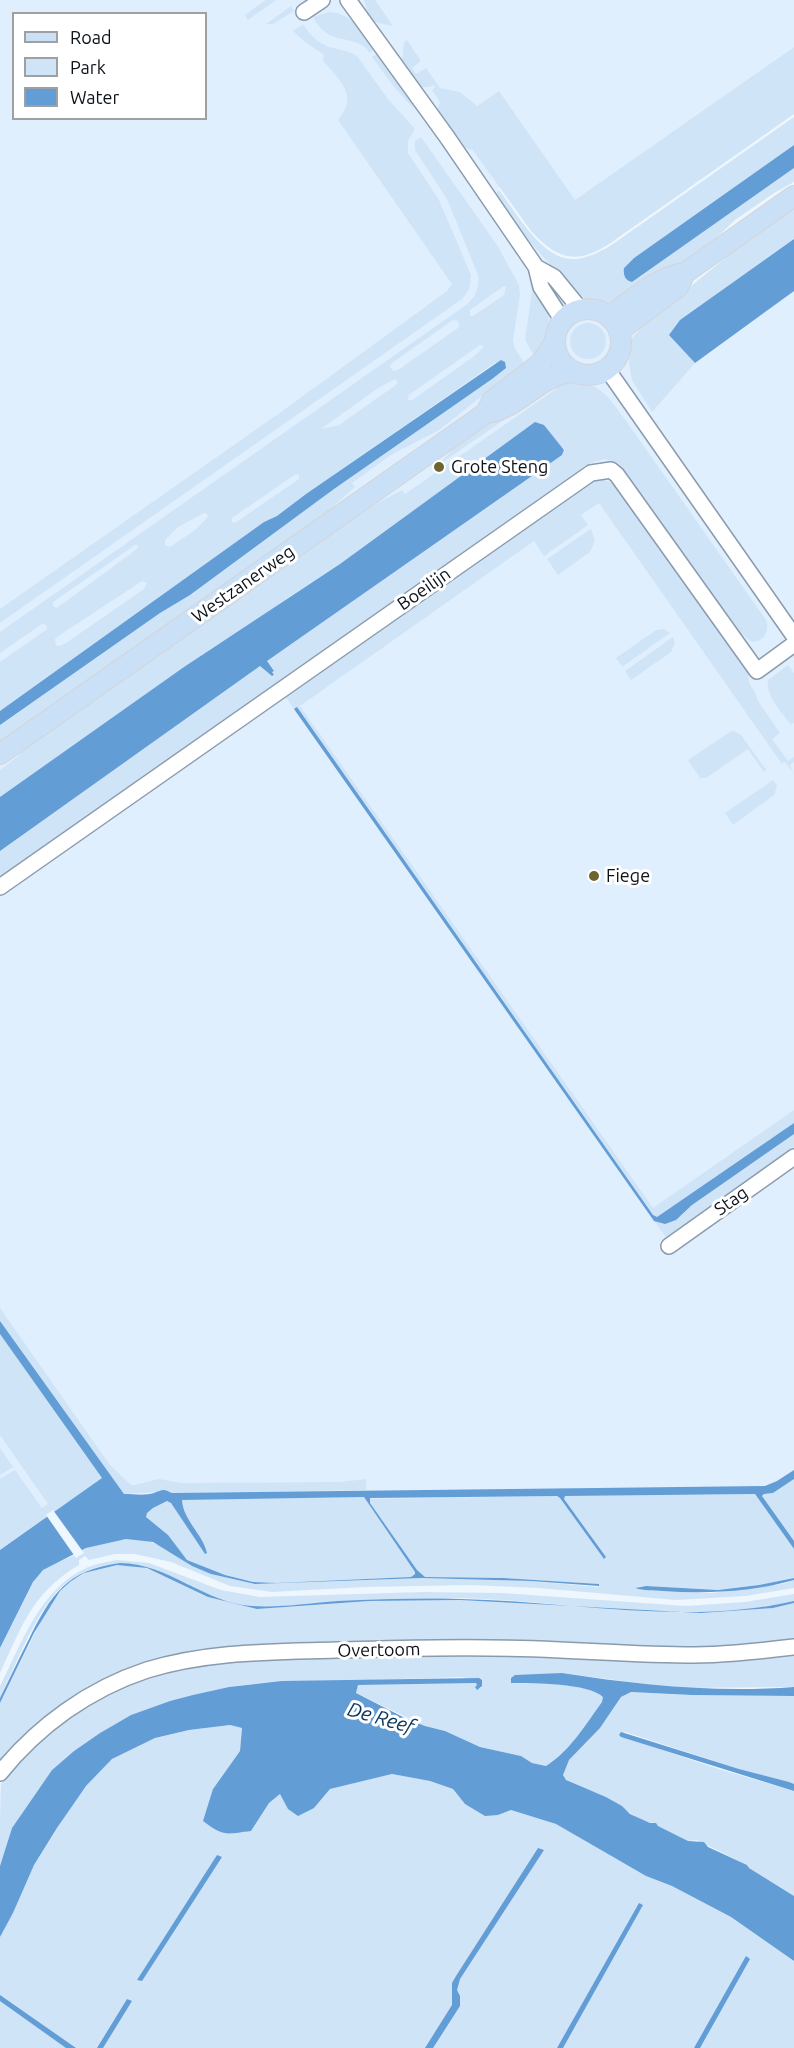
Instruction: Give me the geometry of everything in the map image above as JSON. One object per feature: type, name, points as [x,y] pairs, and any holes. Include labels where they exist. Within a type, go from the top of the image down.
[{"type":"main road","points":[[614,324],[678,286],[685,273],[794,196]]},
{"type":"main road","points":[[581,310],[596,310],[614,324],[621,348],[613,364],[607,369],[590,375],[573,372],[561,362],[556,351],[556,335],[563,321],[574,312],[581,310]]},
{"type":"main road","name":"Westzanerweg","points":[[0,754],[486,413],[492,401],[542,363],[555,342]]},
{"type":"main road","name":"Westzanerweg","points":[[486,413],[499,412],[558,374],[573,372]]},
{"type":"street","points":[[304,12],[322,0]]},
{"type":"street","points":[[348,0],[447,137],[536,267],[540,287],[563,321]]},
{"type":"street","points":[[536,267],[554,277],[581,310]]},
{"type":"street","points":[[607,369],[794,636]]},
{"type":"street","name":"Boeilijn","points":[[0,887],[591,472],[611,470],[617,475],[757,671],[794,644]]},
{"type":"street","name":"Stag","points":[[669,1246],[794,1157]]},
{"type":"street","name":"Overtoom","points":[[0,1773],[30,1740],[86,1698],[123,1679],[148,1670],[200,1658],[295,1651],[490,1648],[694,1655],[736,1654],[794,1647]]},
{"type":"shaded area","points":[[0,0],[794,0],[794,47],[575,201],[499,92],[477,106],[440,102],[464,150],[472,148],[499,186],[495,194],[522,233],[575,293],[589,300],[612,303],[633,332],[669,335],[695,363],[794,291],[794,1474],[772,1490],[0,1545]]},
{"type":"green space","points":[[266,0],[276,0],[248,20],[245,15]]},
{"type":"green space","points":[[364,0],[375,0],[393,26],[374,22]]},
{"type":"green space","points":[[291,6],[294,11],[273,24],[266,24]]},
{"type":"green space","points":[[329,12],[351,20],[374,50],[370,53],[361,45],[330,35],[325,31],[313,17]]},
{"type":"green space","points":[[303,24],[322,43],[357,56],[388,99],[415,129],[408,141],[408,153],[439,200],[471,275],[469,290],[462,299],[0,623],[0,609],[281,412],[447,291],[452,284],[338,120],[347,103],[345,89],[323,61],[324,55],[293,31]]},
{"type":"green space","points":[[407,40],[421,61],[412,68],[416,74],[426,68],[440,88],[460,92],[477,106],[499,91],[575,200],[794,47],[794,114],[609,244],[586,255],[567,256],[549,248],[531,231],[472,149],[464,150],[437,112],[440,102],[432,90],[434,85],[420,87],[402,61],[404,42]]},
{"type":"green space","points":[[377,54],[417,111],[372,57]]},
{"type":"green space","points":[[794,117],[794,145],[634,258],[624,268],[627,280],[632,282],[794,168],[794,182],[735,220],[710,244],[684,262],[612,303],[589,300],[575,293],[522,233],[495,194],[499,190],[531,233],[551,252],[573,259],[584,258],[613,244]]},
{"type":"green space","points":[[421,137],[497,245],[519,285],[520,295],[513,340],[524,363],[439,430],[391,455],[352,483],[355,487],[310,527],[0,745],[0,725],[160,613],[190,595],[334,489],[492,379],[496,362],[277,516],[264,522],[0,711],[0,662],[47,628],[42,624],[0,653],[0,632],[472,299],[478,284],[478,275],[447,199],[415,150],[415,141]],"holes":[[[504,286],[506,287],[504,295],[470,316],[470,310]],[[453,320],[458,321],[458,328],[398,370],[393,371],[390,367],[392,363]],[[483,345],[483,348],[473,357],[412,400],[408,400],[409,395]],[[395,379],[398,382],[339,425],[321,429],[378,388]],[[296,474],[299,475],[299,479],[235,523],[232,522],[232,518]],[[206,513],[208,517],[195,530],[170,547],[165,545],[165,540],[178,527]],[[135,545],[138,546],[57,608],[53,606],[53,602]],[[142,581],[147,583],[144,589],[66,643],[56,645],[55,639]]]},
{"type":"green space","points":[[794,207],[794,239],[681,320],[670,335],[695,363],[652,412],[632,380],[629,363],[630,341],[642,326],[740,246]]},
{"type":"green space","points":[[529,278],[549,318],[547,336],[536,359],[525,340],[532,291]]},
{"type":"green space","points":[[588,323],[601,328],[606,341],[601,354],[588,359],[575,354],[570,341],[575,328]]},
{"type":"green space","points":[[573,379],[603,392],[613,403],[766,620],[767,628],[763,638],[752,642],[737,630],[618,463],[605,459],[590,463],[0,881],[0,851],[260,666],[273,677],[275,675],[272,672],[274,671],[267,661],[562,455],[565,450],[544,425],[515,437],[340,564],[252,624],[209,650],[0,797],[0,770],[31,743],[358,513],[402,490],[405,494],[556,389],[552,383]]},
{"type":"green space","points":[[540,395],[440,464],[439,464],[462,440]]},
{"type":"green space","points":[[602,479],[614,484],[749,672],[749,681],[758,701],[780,733],[772,739],[788,761],[794,757],[794,762],[790,765],[794,774],[785,762],[782,764],[599,503],[581,515],[588,525],[544,556],[534,541],[300,706],[653,1208],[794,1110],[794,1123],[657,1217],[653,1215],[297,707],[294,709],[285,696],[594,481]]},
{"type":"green space","points":[[591,529],[595,541],[590,552],[558,575],[547,559]]},
{"type":"green space","points":[[664,629],[670,633],[622,667],[616,658],[656,630]]},
{"type":"green space","points":[[673,637],[675,644],[671,652],[631,680],[625,671]]},
{"type":"green space","points":[[788,665],[794,673],[794,723],[791,725],[775,704],[768,686],[768,680]]},
{"type":"green space","points":[[733,730],[741,735],[766,770],[764,772],[748,749],[706,778],[700,778],[688,760]]},
{"type":"green space","points":[[773,780],[777,786],[774,795],[733,825],[725,813]]},
{"type":"green space","points":[[794,1134],[794,1147],[666,1237],[654,1221],[656,1219],[661,1223],[681,1216],[692,1205]]},
{"type":"green space","points":[[0,1308],[110,1465],[130,1484],[159,1479],[181,1483],[339,1482],[366,1479],[366,1490],[172,1493],[170,1491],[123,1494],[0,1321]]},
{"type":"green space","points":[[0,1334],[102,1478],[0,1550],[0,1479],[15,1470],[42,1508],[48,1504],[0,1435]]},
{"type":"green space","points":[[0,1448],[13,1467],[0,1475]]},
{"type":"green space","points":[[794,1479],[794,1541],[762,1499],[764,1494],[773,1493]]},
{"type":"green space","points":[[755,1494],[794,1549],[794,1578],[718,1590],[646,1586],[635,1589],[711,1593],[782,1584],[794,1580],[794,1588],[745,1596],[676,1600],[539,1588],[470,1585],[272,1592],[230,1586],[171,1562],[135,1554],[115,1554],[89,1560],[85,1556],[79,1560],[79,1565],[50,1587],[39,1599],[22,1626],[0,1673],[0,1648],[37,1575],[49,1566],[86,1548],[111,1541],[127,1539],[148,1541],[163,1547],[192,1566],[215,1575],[255,1584],[422,1578],[531,1581],[598,1587],[599,1584],[503,1578],[425,1577],[417,1570],[369,1499],[556,1496],[560,1498],[603,1558],[606,1557],[564,1499],[565,1496]]},
{"type":"green space","points":[[364,1497],[415,1572],[411,1577],[253,1582],[225,1575],[187,1560],[146,1517],[153,1508],[168,1501],[205,1554],[202,1541],[186,1514],[181,1500]]},
{"type":"green space","points":[[117,1560],[149,1563],[221,1590],[260,1597],[423,1592],[502,1593],[686,1606],[745,1602],[794,1594],[794,1601],[752,1608],[681,1612],[701,1613],[773,1608],[794,1603],[794,1641],[737,1647],[669,1649],[563,1643],[142,1664],[0,1762],[0,1703],[47,1609],[60,1591],[84,1574],[64,1585],[46,1606],[24,1645],[0,1698],[0,1686],[24,1636],[44,1604],[70,1578],[86,1568]],"holes":[[[131,1564],[151,1568],[229,1602],[252,1606],[376,1599],[455,1598],[580,1606],[460,1600],[369,1601],[257,1609],[208,1597],[165,1575],[140,1566],[117,1565],[85,1572],[109,1565]]]},
{"type":"green space","points":[[534,1650],[794,1653],[794,1687],[675,1688],[562,1673],[511,1683],[570,1686],[603,1695],[603,1702],[577,1737],[563,1753],[546,1766],[532,1763],[521,1756],[480,1747],[445,1731],[425,1726],[356,1693],[358,1685],[476,1683],[475,1688],[481,1688],[482,1680],[461,1677],[251,1684],[229,1687],[170,1701],[131,1715],[74,1751],[52,1770],[12,1828],[0,1866],[1,1784],[6,1775],[48,1735],[70,1719],[92,1704],[140,1682],[165,1673],[218,1662]]},
{"type":"green space","points":[[631,1692],[794,1696],[794,1784],[739,1769],[625,1732],[620,1736],[794,1791],[794,1896],[747,1865],[697,1840],[688,1841],[656,1823],[643,1820],[612,1800],[573,1784],[563,1777],[564,1767],[569,1760],[600,1728],[621,1697]]},
{"type":"green space","points":[[230,1725],[242,1728],[240,1751],[213,1789],[251,1831],[269,1803],[280,1794],[314,1808],[330,1789],[392,1774],[430,1781],[453,1789],[465,1804],[498,1815],[511,1810],[556,1824],[646,1876],[672,1886],[731,1917],[794,1961],[794,2048],[0,2048],[0,1937],[34,1865],[72,1805],[86,1786],[112,1759],[155,1738],[189,1730]]},
{"type":"water","points":[[794,145],[794,168],[632,282],[626,279],[624,268],[634,258]]},
{"type":"water","points":[[794,239],[794,291],[695,363],[669,335],[680,320]]},
{"type":"water","points":[[501,360],[505,362],[506,368],[492,379],[334,489],[190,595],[160,613],[0,725],[0,711],[264,522],[277,516]]},
{"type":"water","points":[[535,422],[544,425],[564,450],[562,455],[267,661],[274,675],[272,676],[260,666],[0,851],[0,797],[184,667],[340,564]]},
{"type":"water","points":[[297,707],[653,1215],[657,1217],[794,1123],[794,1134],[692,1205],[676,1220],[665,1224],[654,1221],[294,709]]},
{"type":"water","points":[[0,1321],[124,1494],[147,1494],[163,1490],[172,1493],[765,1486],[794,1470],[794,1479],[773,1493],[762,1496],[794,1541],[794,1549],[755,1494],[565,1496],[564,1499],[606,1557],[604,1559],[557,1496],[370,1498],[370,1503],[417,1570],[425,1577],[503,1578],[599,1584],[599,1586],[531,1581],[422,1578],[255,1584],[211,1574],[192,1566],[153,1542],[126,1539],[86,1548],[43,1570],[33,1582],[0,1648],[0,1550],[102,1478],[0,1334]],"holes":[[[364,1497],[415,1572],[411,1577],[253,1582],[225,1575],[187,1560],[168,1535],[146,1517],[153,1508],[167,1501],[171,1503],[205,1554],[207,1553],[205,1546],[186,1514],[182,1500]]]},
{"type":"water","points":[[120,1563],[137,1565],[154,1569],[218,1598],[252,1606],[284,1606],[353,1600],[460,1599],[573,1606],[460,1600],[369,1601],[257,1609],[208,1597],[147,1568],[117,1565],[86,1573],[102,1566]]},
{"type":"water","points":[[82,1574],[60,1591],[34,1633],[0,1703],[0,1698],[25,1646],[53,1597],[74,1578]]},
{"type":"water","points":[[794,1578],[794,1580],[778,1584],[729,1591],[679,1592],[635,1588],[646,1586],[718,1590]]},
{"type":"water","points":[[794,1601],[794,1603],[773,1608],[701,1613],[679,1612],[712,1612]]},
{"type":"water","points":[[573,1606],[679,1612],[628,1610]]},
{"type":"water","name":"De Reef","points":[[562,1673],[678,1687],[765,1689],[794,1687],[794,1696],[631,1692],[621,1697],[600,1728],[569,1760],[563,1775],[566,1780],[622,1806],[630,1814],[650,1823],[656,1823],[688,1841],[704,1842],[708,1847],[747,1865],[794,1896],[794,1961],[731,1917],[672,1886],[646,1876],[556,1824],[511,1810],[498,1815],[485,1816],[465,1804],[453,1789],[430,1781],[392,1774],[330,1789],[314,1808],[298,1816],[288,1809],[280,1794],[269,1803],[251,1831],[226,1833],[216,1830],[203,1821],[213,1789],[240,1751],[242,1728],[230,1725],[189,1730],[155,1738],[112,1759],[86,1786],[57,1828],[34,1865],[0,1937],[0,1866],[12,1828],[52,1770],[74,1751],[131,1715],[193,1695],[229,1687],[282,1681],[479,1678],[482,1680],[482,1686],[477,1690],[476,1683],[358,1685],[356,1693],[425,1726],[445,1731],[480,1747],[521,1756],[532,1763],[546,1766],[563,1753],[577,1737],[602,1702],[603,1697],[596,1692],[573,1686],[511,1683],[511,1678],[515,1675]]},
{"type":"water","points":[[621,1732],[739,1769],[789,1782],[794,1784],[794,1791],[621,1737],[619,1735]]},
{"type":"water","points":[[538,1848],[544,1850],[460,1979],[457,1990],[460,1996],[460,2006],[433,2048],[425,2048],[452,2005],[452,1983]]},
{"type":"water","points":[[217,1855],[222,1857],[142,1981],[137,1980]]},
{"type":"water","points":[[639,1903],[643,1905],[563,2048],[557,2048]]},
{"type":"water","points":[[746,1956],[750,1959],[700,2048],[694,2048]]},
{"type":"water","points":[[0,1995],[76,2048],[66,2048],[0,2001]]},
{"type":"water","points":[[127,1999],[132,2001],[103,2048],[97,2048]]},
{"type":"pier","points":[[53,1510],[84,1553],[76,1558],[46,1515]]},
{"type":"place","name":"Grote Steng","points":[[439,467]]},
{"type":"place","name":"Fiege","points":[[594,876]]}]
